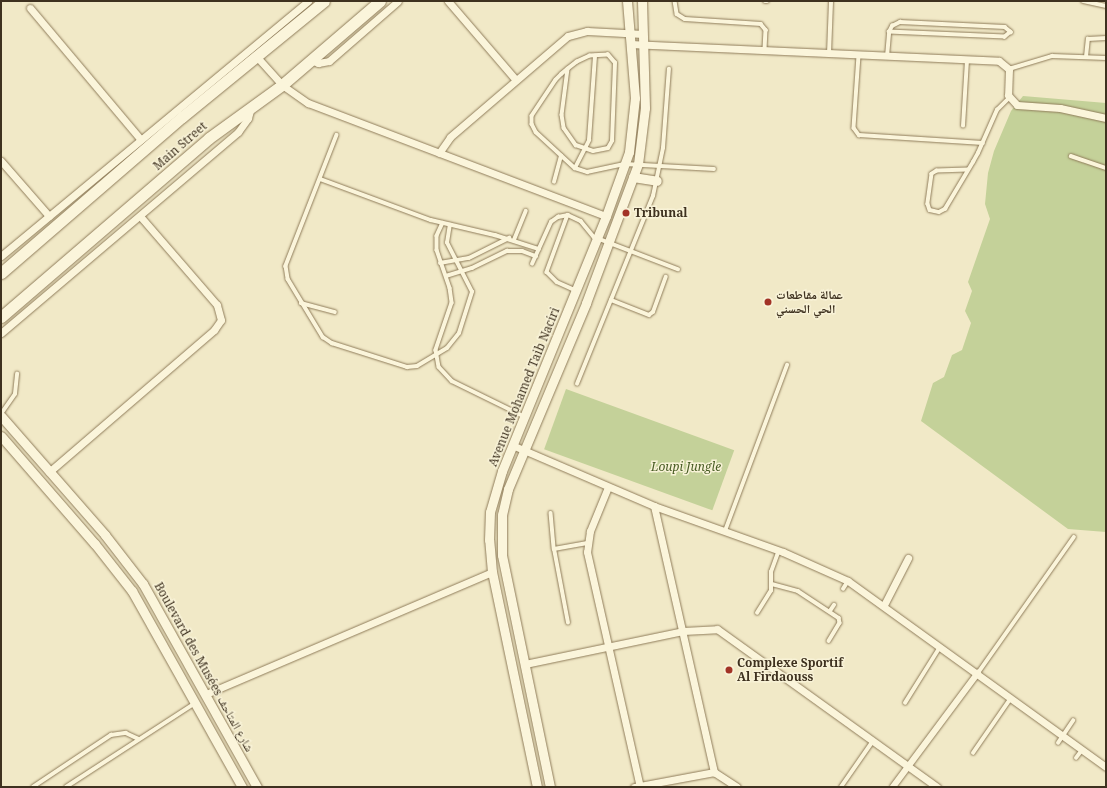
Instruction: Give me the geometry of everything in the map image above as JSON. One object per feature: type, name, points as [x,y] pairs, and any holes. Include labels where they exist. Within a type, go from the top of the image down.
[{"type":"main road","name":"Main Street","points":[[1,273],[182,118],[324,1]]},
{"type":"main road","name":"Main Street","points":[[1,317],[214,134],[282,85],[380,1]]},
{"type":"street","points":[[1,256],[308,1]]},
{"type":"street","points":[[311,60],[322,63],[329,61],[398,1]]},
{"type":"street","points":[[448,1],[516,80]]},
{"type":"street","name":"Avenue Mohamed Taib Naciri","points":[[537,787],[492,572],[488,540],[490,512],[497,485],[523,416],[597,239],[625,164],[635,111],[627,1]]},
{"type":"street","name":"Avenue Mohamed Taib Naciri","points":[[550,787],[502,556],[500,536],[504,502],[524,450],[586,303],[638,164],[645,128],[642,1]]},
{"type":"street","points":[[30,8],[141,140]]},
{"type":"street","points":[[439,152],[450,137],[516,80],[574,33],[595,31],[643,34]]},
{"type":"street","points":[[630,44],[967,61],[999,61],[1009,69],[1010,98],[1021,106],[1060,108],[1106,118]]},
{"type":"street","points":[[257,57],[282,85],[308,103],[606,216]]},
{"type":"street","points":[[1,333],[238,132],[248,118],[250,107]]},
{"type":"street","points":[[1,161],[49,216]]},
{"type":"street","points":[[634,177],[657,181]]},
{"type":"street","points":[[49,472],[214,330],[221,320],[217,306],[140,216]]},
{"type":"street","name":"Boulevard des Musées شارع المتاحف","points":[[1,415],[49,472],[110,540],[143,584],[257,787]]},
{"type":"street","name":"Boulevard des Musées شارع المتاحف","points":[[1,436],[120,575],[143,608],[242,787]]},
{"type":"street","points":[[512,445],[654,506],[779,550],[848,581],[978,673],[1106,767]]},
{"type":"street","points":[[608,487],[588,543],[587,552],[609,646],[638,787],[714,772],[737,787]]},
{"type":"street","points":[[654,506],[714,772]]},
{"type":"street","points":[[884,606],[908,558]]},
{"type":"street","points":[[206,694],[492,572]]},
{"type":"street","points":[[525,664],[683,631],[720,630],[907,767],[937,787]]},
{"type":"street","points":[[893,787],[978,673]]},
{"type":"lane","points":[[675,1],[677,14],[685,19],[760,24],[766,30],[765,51]]},
{"type":"lane","points":[[829,54],[832,1]]},
{"type":"lane","points":[[1083,1],[1105,4]]},
{"type":"lane","points":[[887,57],[889,32],[894,24],[903,22],[1005,27],[1011,32],[1005,37],[889,32]]},
{"type":"lane","points":[[1086,57],[1088,39],[1106,38]]},
{"type":"lane","points":[[568,69],[562,123],[572,142],[585,150],[605,149],[612,141],[615,63],[608,55],[595,56],[582,60],[568,69],[551,86],[532,120],[536,132],[574,168],[587,172],[625,164],[638,164],[714,169]]},
{"type":"lane","points":[[574,168],[590,140],[595,56]]},
{"type":"lane","points":[[859,56],[854,128],[859,135],[982,143]]},
{"type":"lane","points":[[1009,69],[1045,57],[1106,58]]},
{"type":"lane","points":[[963,126],[967,61]]},
{"type":"lane","points":[[577,384],[631,251],[657,181],[661,166],[669,69]]},
{"type":"lane","points":[[968,170],[937,171],[932,174],[928,204],[930,210],[939,212],[945,209],[968,170],[997,110],[1010,98]]},
{"type":"lane","points":[[337,135],[286,266],[288,279],[319,333],[332,343],[407,367],[417,366],[436,355],[456,339],[471,303],[471,286],[447,243],[450,225]]},
{"type":"lane","points":[[554,182],[561,156]]},
{"type":"lane","points":[[1071,156],[1106,168]]},
{"type":"lane","points":[[320,179],[443,223],[509,238],[539,248]]},
{"type":"lane","points":[[514,240],[526,211]]},
{"type":"lane","points":[[532,264],[550,222],[558,217],[568,215],[578,218],[591,235],[597,239],[678,269]]},
{"type":"lane","points":[[568,215],[547,272],[557,282],[576,290]]},
{"type":"lane","points":[[443,223],[436,243],[440,263],[446,276],[452,303],[436,355],[439,366],[448,378],[523,416]]},
{"type":"lane","points":[[440,263],[475,256],[509,238]]},
{"type":"lane","points":[[446,276],[463,271],[507,252],[522,251],[536,256]]},
{"type":"lane","points":[[611,300],[649,315],[653,312],[666,277]]},
{"type":"lane","points":[[301,303],[310,303],[335,312]]},
{"type":"lane","points":[[725,531],[787,364]]},
{"type":"lane","points":[[1,415],[15,394],[17,374]]},
{"type":"lane","points":[[551,513],[554,549],[568,623]]},
{"type":"lane","points":[[978,673],[1074,537]]},
{"type":"lane","points":[[554,549],[588,543]]},
{"type":"lane","points":[[757,613],[771,591],[771,572],[779,550]]},
{"type":"lane","points":[[843,589],[848,581]]},
{"type":"lane","points":[[772,584],[798,591],[830,612],[840,621],[829,641]]},
{"type":"lane","points":[[830,612],[834,605]]},
{"type":"lane","points":[[905,703],[940,647]]},
{"type":"lane","points":[[973,753],[1011,698]]},
{"type":"lane","points":[[66,787],[195,702]]},
{"type":"lane","points":[[1058,743],[1073,721]]},
{"type":"lane","points":[[33,787],[112,735],[126,733],[139,739]]},
{"type":"lane","points":[[841,787],[873,741]]},
{"type":"lane","points":[[1076,758],[1083,749]]},
{"type":"green space","points":[[1023,96],[1106,103],[1106,532],[1068,529],[921,421],[933,383],[944,377],[952,355],[962,350],[971,323],[965,311],[972,291],[968,282],[990,219],[985,204],[988,173],[994,151],[1011,111]]},
{"type":"green space","name":"Loupi Jungle","points":[[566,389],[734,450],[712,510],[544,449]]},
{"type":"place","name":"Tribunal","points":[[626,213]]},
{"type":"place","name":"عمالة مقاطعات الحي الحسني","points":[[768,302]]},
{"type":"place","name":"Complexe Sportif Al Firdaouss","points":[[729,670]]}]
